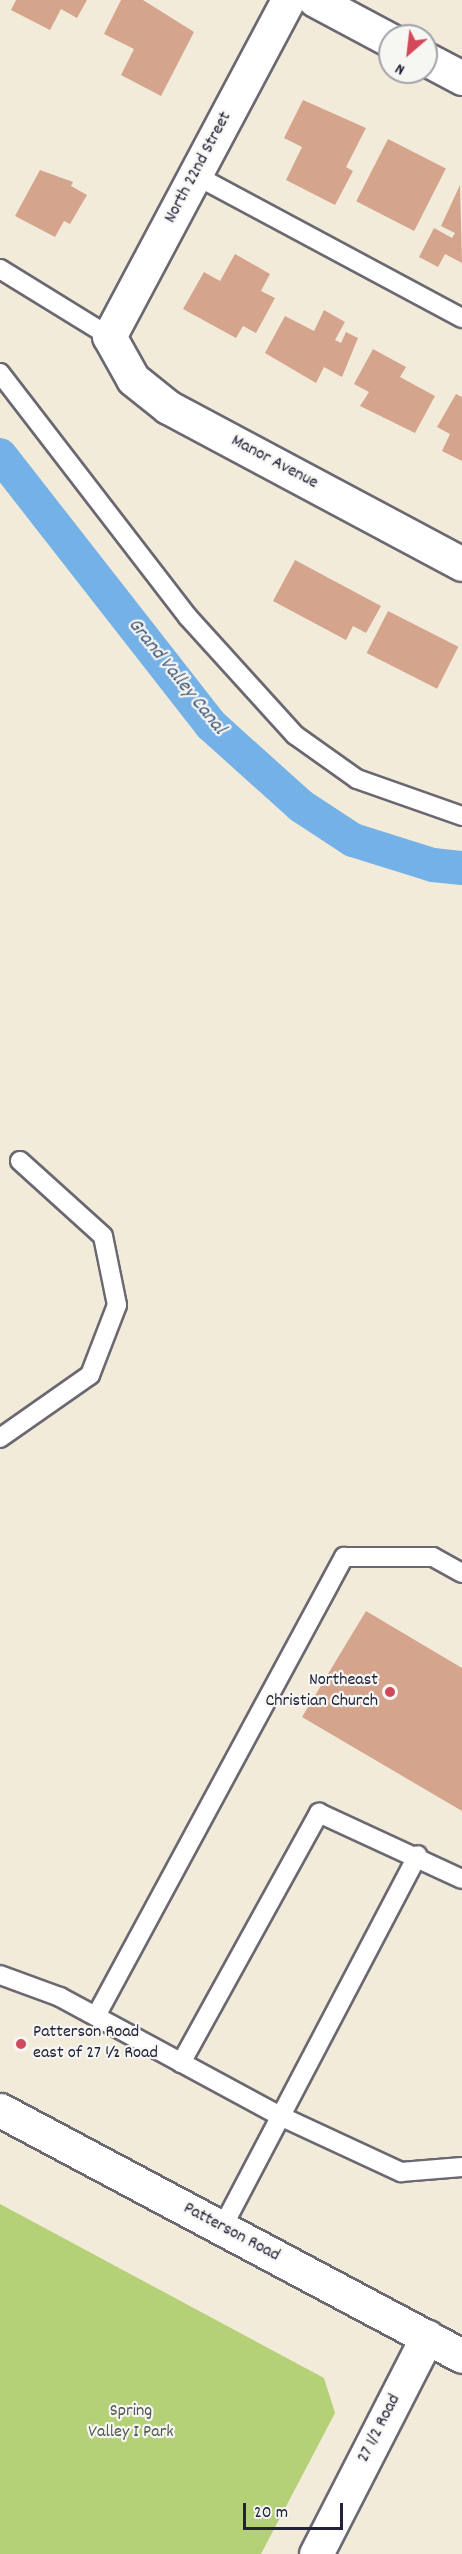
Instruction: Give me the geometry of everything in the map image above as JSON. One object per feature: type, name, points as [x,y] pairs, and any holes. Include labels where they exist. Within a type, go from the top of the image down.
[{"type":"street","name":"North 22nd Street","points":[[109,336],[288,0]]},
{"type":"street","points":[[315,0],[378,34]]},
{"type":"street","points":[[438,65],[462,78]]},
{"type":"street","name":"Manor Avenue","points":[[109,336],[133,379],[168,407],[462,564]]},
{"type":"street","name":"Patterson Road","points":[[0,2110],[462,2356]]},
{"type":"street","name":"27 1/2 Road","points":[[316,2554],[427,2337]]},
{"type":"lane","points":[[195,175],[462,318]]},
{"type":"lane","points":[[0,269],[109,336]]},
{"type":"lane","points":[[0,373],[188,617],[295,735],[357,779],[462,816]]},
{"type":"lane","points":[[0,1438],[90,1375],[117,1305],[103,1236],[20,1161]]},
{"type":"lane","points":[[96,2016],[344,1557],[433,1557],[462,1573]]},
{"type":"lane","points":[[181,2063],[319,1813],[418,1855],[462,1879]]},
{"type":"lane","points":[[222,2228],[278,2115],[418,1855]]},
{"type":"lane","points":[[0,1975],[96,2016],[278,2115],[401,2172],[462,2167]]},
{"type":"green space","name":"Spring Valley I Park","points":[[0,2204],[324,2378],[335,2413],[261,2554],[0,2554]]},
{"type":"building","points":[[16,0],[87,0],[77,18],[61,9],[50,30],[11,10]]},
{"type":"building","points":[[121,0],[143,0],[194,32],[161,96],[121,75],[134,49],[104,34]]},
{"type":"building","points":[[303,100],[366,128],[346,167],[353,171],[335,205],[286,180],[302,147],[284,138]]},
{"type":"building","points":[[388,139],[446,169],[414,231],[356,201]]},
{"type":"building","points":[[40,170],[73,182],[71,186],[87,195],[70,224],[64,221],[55,237],[15,216]]},
{"type":"building","points":[[460,185],[462,263],[445,254],[438,267],[419,257],[434,228],[452,238],[455,233],[441,226]]},
{"type":"building","points":[[235,254],[270,274],[261,291],[275,298],[256,333],[243,326],[236,338],[183,309],[204,272],[220,281]]},
{"type":"building","points":[[324,310],[345,322],[335,340],[341,343],[346,332],[358,338],[342,377],[324,367],[316,383],[265,353],[285,316],[314,331]]},
{"type":"building","points":[[373,349],[406,367],[400,377],[435,396],[415,433],[360,406],[369,392],[354,384]]},
{"type":"building","points":[[456,394],[462,397],[462,461],[442,451],[450,434],[437,427]]},
{"type":"building","points":[[295,560],[381,606],[366,633],[353,626],[346,640],[273,601]]},
{"type":"building","points":[[388,611],[458,647],[437,689],[367,653]]},
{"type":"building","name":"Northeast Christian Church","points":[[366,1611],[462,1668],[462,1811],[302,1717]]},
{"type":"waterway","name":"Grand Valley Canal","points":[[0,455],[211,725],[301,806],[353,840],[433,865],[462,868]]},
{"type":"place","name":"Northeast Christian Church","points":[[390,1692]]},
{"type":"place","name":"Patterson Road east of 27 ½ Road","points":[[21,2044]]}]
